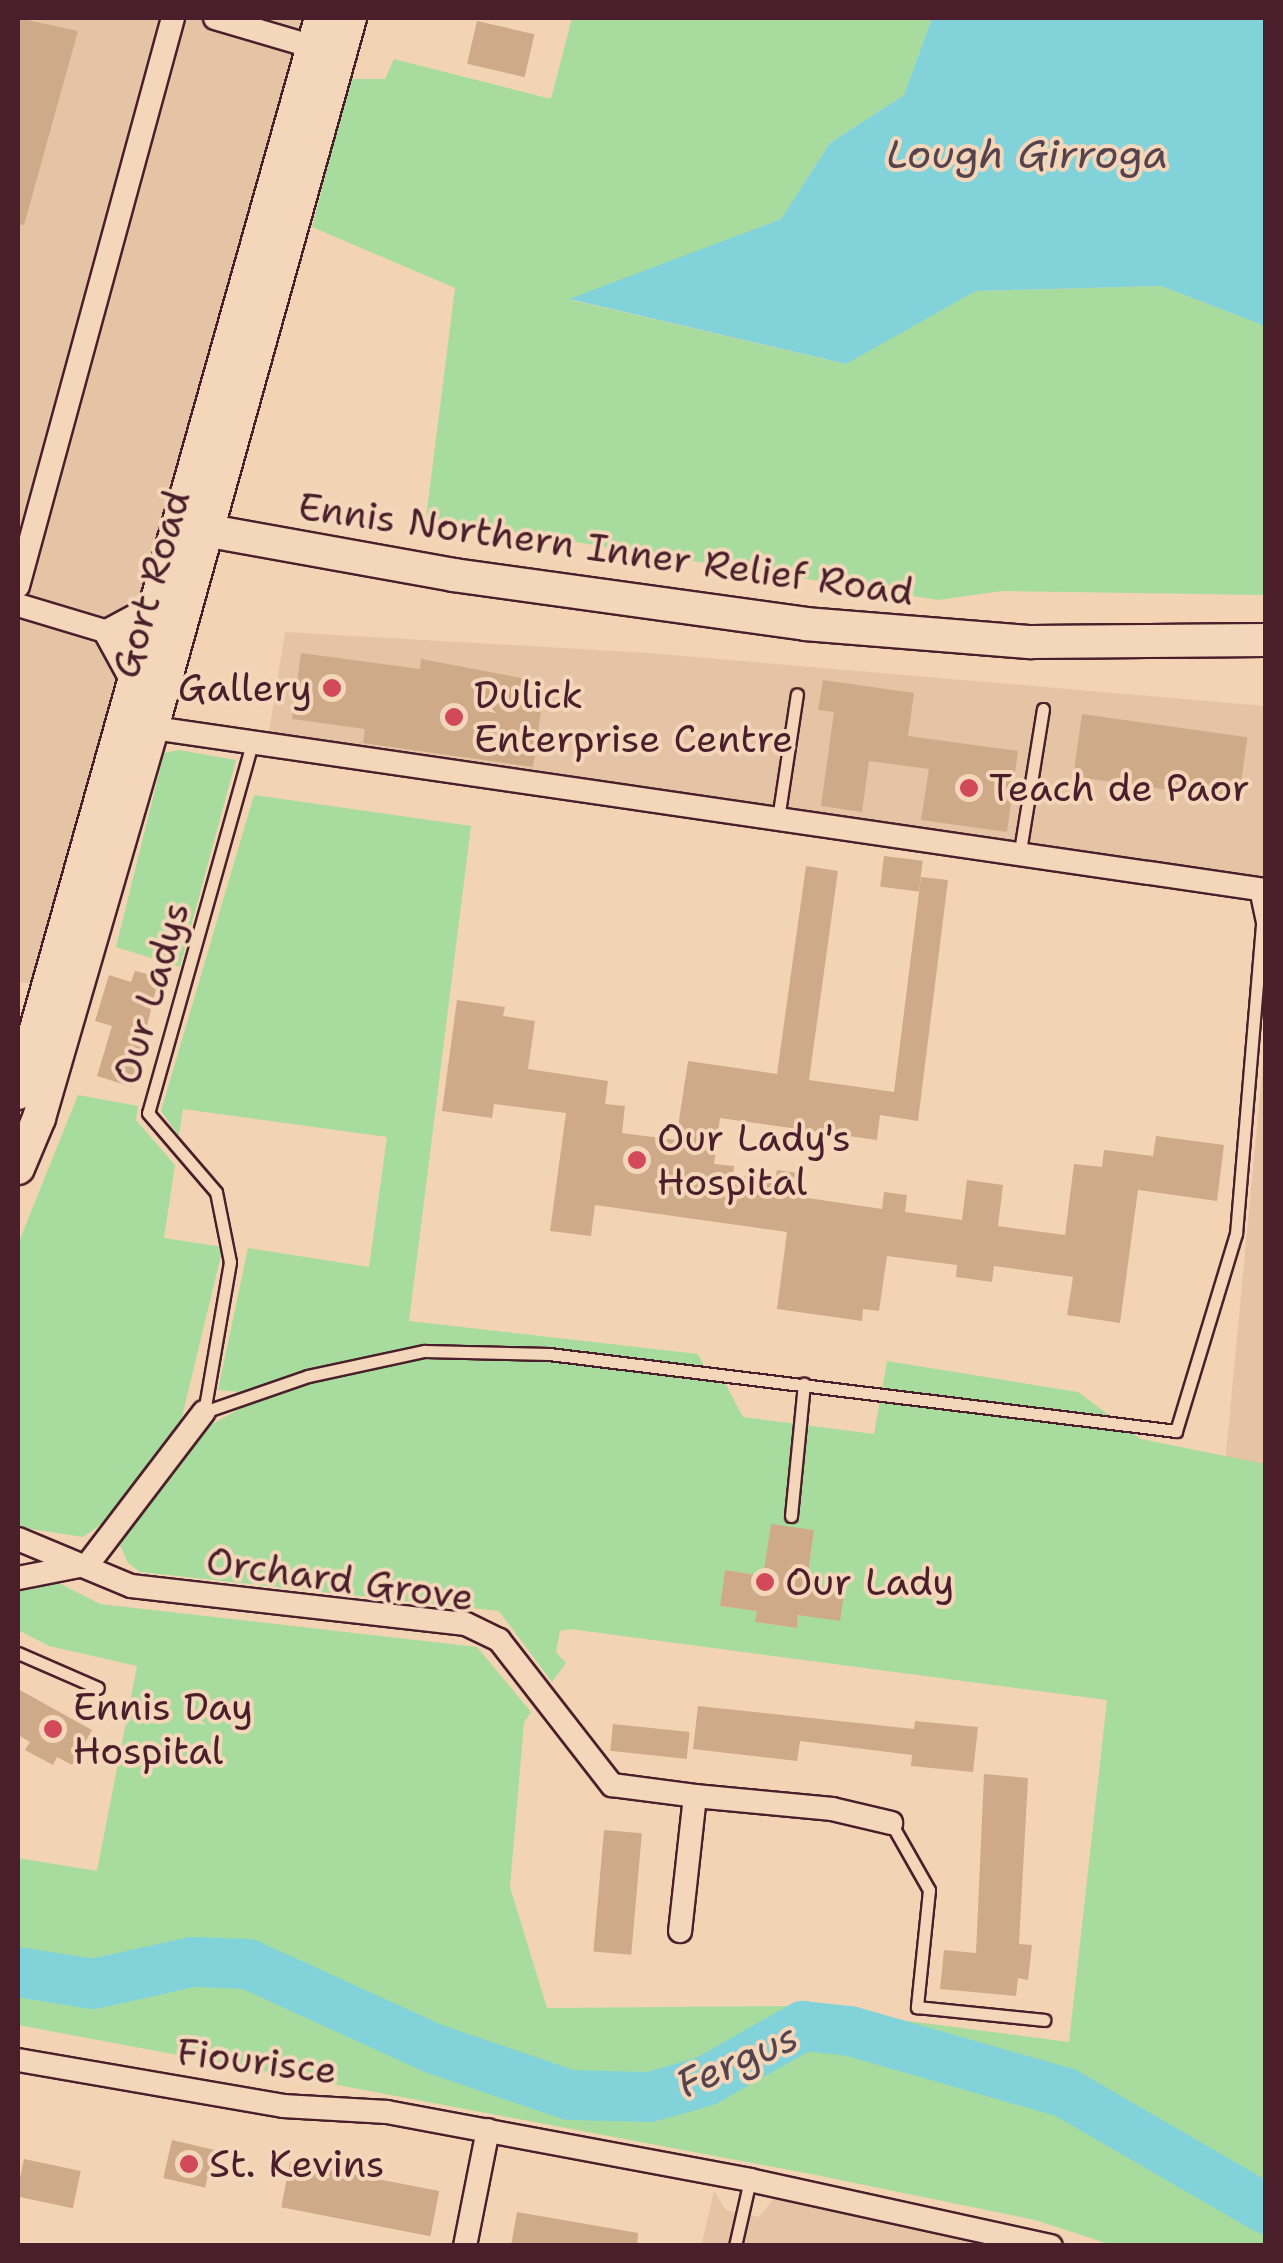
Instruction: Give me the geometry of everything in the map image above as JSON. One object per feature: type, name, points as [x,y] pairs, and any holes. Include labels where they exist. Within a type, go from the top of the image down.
[{"type":"main road","name":"Gort Road","points":[[18,1168],[40,1118],[137,726],[324,40],[350,18]]},
{"type":"main road","name":"Gort Road","points":[[18,1093],[137,726],[133,683],[158,648],[155,605],[192,528]]},
{"type":"main road","name":"Ennis Northern Inner Relief Road","points":[[192,528],[454,576],[805,624],[1032,642],[1266,640]]},
{"type":"street","points":[[18,586],[173,18]]},
{"type":"street","points":[[215,18],[324,40]]},
{"type":"street","points":[[18,605],[158,648]]},
{"type":"street","points":[[105,632],[155,605]]},
{"type":"street","points":[[105,632],[133,683]]},
{"type":"street","points":[[137,726],[777,823],[1260,889]]},
{"type":"street","points":[[18,1578],[88,1564],[204,1412]]},
{"type":"street","name":"Orchard Grove","points":[[18,1539],[88,1564],[131,1586],[466,1624],[499,1640],[612,1785],[832,1809],[892,1823]]},
{"type":"street","points":[[680,1931],[695,1796]]},
{"type":"street","name":"Fiourisce","points":[[18,2060],[283,2106],[388,2112],[488,2130],[789,2188],[1051,2246]]},
{"type":"street","points":[[464,2246],[488,2130]]},
{"type":"lane","points":[[777,823],[798,694]]},
{"type":"lane","points":[[1019,858],[1043,709]]},
{"type":"lane","name":"Our Ladys","points":[[204,1412],[230,1262],[216,1192],[148,1113],[251,746]]},
{"type":"lane","points":[[204,1412],[308,1376],[424,1351],[549,1354],[1176,1431],[1236,1234],[1262,922],[1260,889]]},
{"type":"lane","points":[[791,1516],[804,1384]]},
{"type":"lane","points":[[18,1652],[98,1688]]},
{"type":"lane","name":"Orchard Grove","points":[[892,1823],[929,1890],[918,2007],[1044,2020]]},
{"type":"lane","points":[[735,2246],[750,2180]]},
{"type":"shaded area","points":[[18,18],[309,18],[35,984],[18,982]]},
{"type":"shaded area","points":[[285,632],[649,653],[1265,706],[1265,878],[363,756],[269,732]]},
{"type":"shaded area","points":[[1265,1042],[1265,1479],[1224,1474]]},
{"type":"shaded area","points":[[714,2191],[726,2210],[759,2217],[774,2198],[1019,2246],[701,2246]]},
{"type":"green space","points":[[572,18],[932,18],[904,95],[830,143],[781,219],[571,300],[845,364],[976,291],[1161,286],[1265,326],[1265,595],[1002,591],[938,600],[426,518],[455,288],[312,227],[350,79],[385,79],[394,59],[551,99]]},
{"type":"green space","points":[[179,750],[236,760],[180,967],[116,947],[164,753]]},
{"type":"green space","points":[[254,795],[471,826],[409,1321],[698,1354],[711,1380],[726,1385],[743,1417],[874,1434],[887,1361],[1078,1392],[1141,1439],[1265,1464],[1265,2245],[1112,2245],[1035,2220],[816,2175],[18,2025],[18,1858],[97,1871],[137,1666],[49,1646],[18,1630],[18,1588],[53,1580],[100,1604],[477,1647],[531,1712],[524,1723],[510,1887],[547,2008],[793,2006],[1069,2042],[1107,1700],[570,1629],[560,1631],[556,1652],[566,1663],[552,1682],[499,1611],[140,1572],[128,1563],[119,1543],[211,1425],[265,1394],[218,1390],[248,1248],[369,1267],[387,1137],[183,1109],[179,1136],[161,1111]],"holes":[[[771,1526],[814,1530],[806,1589],[843,1594],[799,1615],[796,1628],[756,1622],[757,1611],[720,1606],[725,1570],[763,1576]]]},
{"type":"green space","points":[[78,1095],[138,1106],[136,1120],[175,1165],[164,1238],[223,1247],[181,1421],[113,1516],[83,1537],[18,1527],[18,1244]]},
{"type":"water","name":"Lough Girroga","points":[[932,18],[1265,18],[1265,326],[1161,286],[976,291],[846,364],[569,299],[781,219],[830,143],[904,95]]},
{"type":"building","points":[[18,18],[78,31],[24,225],[18,224]]},
{"type":"building","points":[[477,21],[534,34],[525,77],[467,64]]},
{"type":"building","name":"Dulick Enterprise Centre","points":[[301,653],[420,669],[421,659],[527,679],[524,702],[542,704],[533,767],[363,743],[365,729],[292,719]]},
{"type":"building","name":"Teach de Paor","points":[[823,680],[914,693],[908,736],[1018,751],[1007,832],[921,820],[929,769],[869,761],[862,812],[821,806],[834,712],[818,710]]},
{"type":"building","points":[[1082,714],[1247,737],[1239,800],[1073,776]]},
{"type":"building","points":[[884,856],[923,861],[919,892],[880,887]]},
{"type":"building","name":"Our Lady's Hospital","points":[[806,866],[838,871],[809,1080],[894,1092],[921,877],[948,880],[918,1121],[880,1115],[877,1140],[720,1118],[714,1164],[734,1166],[733,1175],[775,1180],[777,1170],[804,1174],[801,1197],[882,1209],[884,1192],[907,1195],[905,1212],[962,1220],[967,1180],[1003,1185],[998,1226],[1065,1235],[1074,1164],[1102,1167],[1104,1150],[1153,1156],[1156,1136],[1224,1145],[1217,1201],[1138,1190],[1120,1323],[1067,1315],[1073,1277],[994,1266],[992,1282],[956,1277],[957,1265],[887,1256],[879,1311],[863,1309],[862,1321],[777,1309],[787,1232],[595,1205],[591,1236],[550,1231],[566,1113],[494,1104],[492,1118],[442,1111],[457,1000],[505,1007],[503,1016],[535,1021],[528,1069],[608,1081],[605,1104],[625,1106],[622,1133],[676,1140],[688,1061],[777,1074]]},
{"type":"building","points":[[135,971],[159,977],[132,1087],[97,1076],[112,1026],[95,1021],[109,975],[131,982]]},
{"type":"building","name":"Our Lady","points":[[771,1524],[814,1530],[806,1589],[844,1594],[840,1621],[798,1615],[797,1628],[755,1622],[757,1611],[720,1606],[725,1570],[763,1576]]},
{"type":"building","name":"Ennis Day Hospital","points":[[18,1689],[92,1730],[72,1765],[57,1757],[53,1765],[25,1750],[30,1742],[18,1735]]},
{"type":"building","points":[[698,1706],[914,1729],[915,1721],[978,1727],[973,1772],[911,1766],[912,1755],[800,1741],[797,1761],[693,1749]]},
{"type":"building","points":[[613,1724],[690,1732],[687,1759],[610,1751]]},
{"type":"building","points":[[984,1774],[1028,1778],[1019,1944],[1032,1945],[1028,1980],[1018,1978],[1016,1996],[940,1989],[944,1950],[976,1953]]},
{"type":"building","points":[[604,1830],[642,1833],[631,1955],[593,1952]]},
{"type":"building","name":"St. Kevins","points":[[172,2140],[214,2150],[205,2188],[163,2178]]},
{"type":"building","points":[[24,2159],[81,2171],[73,2208],[18,2197]]},
{"type":"building","points":[[290,2162],[439,2191],[430,2236],[281,2207]]},
{"type":"building","points":[[517,2212],[638,2233],[637,2246],[511,2246]]},
{"type":"waterway","name":"Fergus","points":[[18,1972],[93,1984],[192,1962],[248,1964],[432,2048],[569,2095],[650,2097],[706,2081],[803,2026],[850,2031],[1066,2093],[1266,2209]]},
{"type":"place","name":"Gallery","points":[[332,688]]},
{"type":"place","name":"Dulick Enterprise Centre","points":[[454,717]]},
{"type":"place","name":"Teach de Paor","points":[[969,788]]},
{"type":"place","name":"Our Lady's Hospital","points":[[637,1160]]},
{"type":"place","name":"Our Lady","points":[[765,1582]]},
{"type":"place","name":"Ennis Day Hospital","points":[[53,1729]]},
{"type":"place","name":"St. Kevins","points":[[189,2164]]}]
